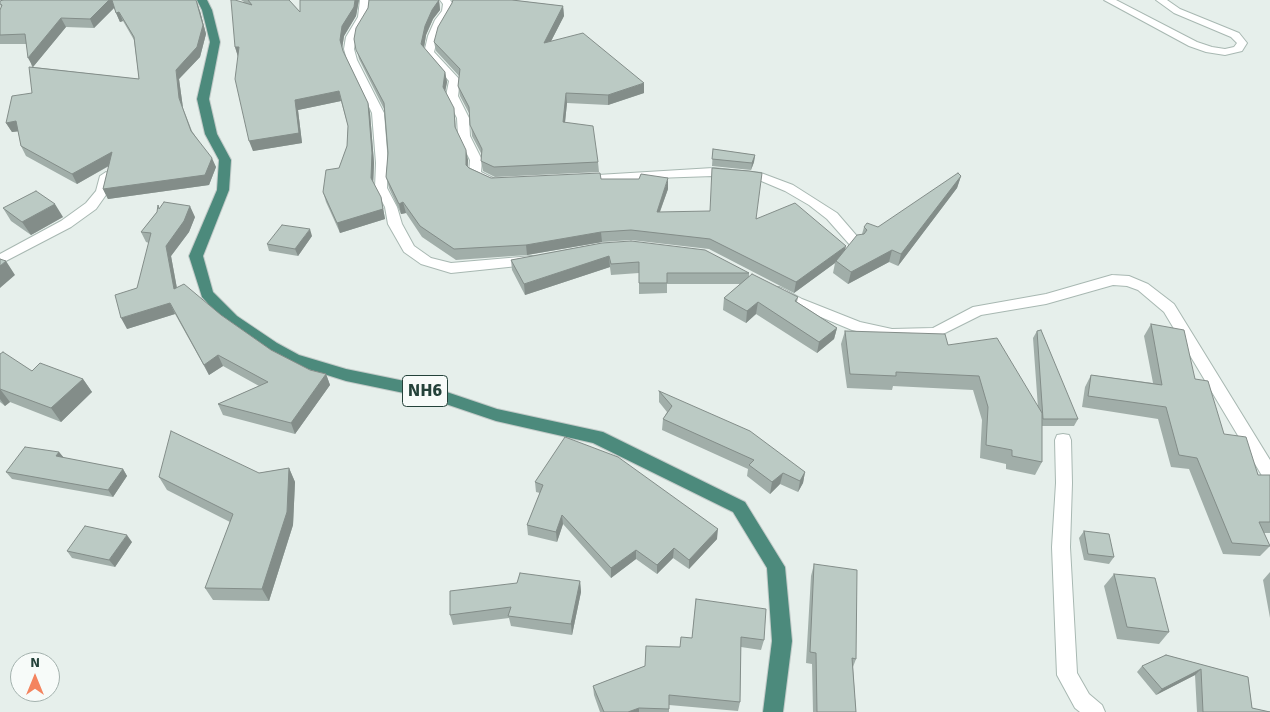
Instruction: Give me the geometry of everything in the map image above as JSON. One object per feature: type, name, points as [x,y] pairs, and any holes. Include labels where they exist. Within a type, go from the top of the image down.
[{"type":"highway","name":"NH6","points":[[202,0],[207,10],[215,42],[203,99],[211,134],[224,160],[223,190],[196,256],[207,294],[232,320],[272,347],[294,359],[346,375],[429,392],[496,415],[597,437],[739,507],[776,567],[782,641],[773,712]]},
{"type":"street","points":[[365,0],[362,17],[351,38],[350,49],[352,60],[378,113],[382,163],[381,188],[391,207],[395,224],[409,250],[426,261],[451,268],[543,259]]},
{"type":"street","points":[[445,0],[448,4],[447,12],[440,20],[433,36],[429,53],[455,80],[452,96],[463,118],[464,136],[476,160],[475,174],[493,183],[502,183]]},
{"type":"street","points":[[1109,0],[1193,44],[1210,50],[1225,52],[1238,49],[1242,43],[1235,35],[1177,11],[1161,0]]},
{"type":"street","points":[[570,180],[713,172],[761,177],[789,188],[813,202],[832,216],[855,242]]},
{"type":"street","points":[[0,260],[66,224],[91,206],[102,192],[106,176]]},
{"type":"street","points":[[766,286],[797,302],[857,326],[892,334],[935,333],[978,311],[1046,299],[1112,280],[1129,281],[1143,287],[1169,308],[1270,474]]},
{"type":"street","points":[[1062,440],[1064,482],[1061,547],[1068,675],[1085,708]]},
{"type":"building","points":[[109,0],[90,19],[61,18],[28,58],[25,34],[0,35],[0,10],[2,5],[0,1]]},
{"type":"building","points":[[112,0],[196,0],[203,25],[197,47],[176,70],[179,98],[191,131],[212,158],[205,175],[103,189],[112,152],[72,174],[21,146],[16,121],[6,123],[12,96],[32,93],[29,67],[139,79],[134,37],[119,12],[116,13]]},
{"type":"building","points":[[231,0],[252,5],[248,0],[289,0],[300,12],[300,0],[355,0],[354,7],[342,26],[340,40],[343,51],[368,103],[372,153],[371,178],[381,197],[383,209],[337,223],[323,192],[326,170],[339,168],[347,146],[348,126],[339,91],[295,100],[299,133],[249,141],[235,79],[239,47],[235,47]]},
{"type":"building","points":[[369,0],[439,0],[425,26],[421,44],[445,72],[443,87],[454,108],[455,127],[466,150],[466,165],[469,168],[491,178],[600,173],[601,179],[639,179],[641,174],[668,178],[657,212],[710,211],[712,168],[762,173],[756,219],[795,203],[846,246],[796,282],[710,239],[631,230],[601,232],[526,245],[454,249],[420,226],[403,202],[399,204],[386,177],[388,153],[384,103],[356,50],[354,39],[356,28],[368,8]]},
{"type":"building","points":[[453,0],[512,0],[563,6],[544,43],[583,33],[644,83],[608,95],[566,93],[563,122],[593,126],[598,162],[494,167],[481,161],[482,149],[470,125],[469,107],[458,86],[460,69],[434,42],[438,27]]},
{"type":"building","points":[[713,149],[755,155],[752,163],[712,159]]},
{"type":"building","points":[[958,173],[961,176],[901,254],[892,250],[851,272],[836,261],[857,235],[864,234],[867,230],[864,227],[867,223],[878,227]]},
{"type":"building","points":[[36,191],[55,204],[22,222],[3,208]]},
{"type":"building","points":[[164,202],[190,206],[184,221],[166,246],[174,289],[184,284],[221,315],[271,350],[310,370],[326,374],[291,423],[218,404],[268,382],[218,355],[204,365],[170,303],[121,318],[115,295],[137,288],[151,233],[141,232],[157,212],[158,205],[159,209]]},
{"type":"building","points":[[282,225],[310,229],[295,249],[267,244]]},
{"type":"building","points":[[631,241],[705,250],[749,273],[667,273],[667,283],[639,283],[639,262],[611,264],[609,256],[524,284],[511,260],[602,243]]},
{"type":"building","points":[[0,259],[6,261],[0,266]]},
{"type":"building","points":[[752,274],[798,297],[795,301],[837,328],[819,342],[758,302],[747,311],[724,298]]},
{"type":"building","points":[[1151,324],[1184,330],[1195,379],[1208,381],[1224,434],[1246,437],[1258,475],[1270,475],[1270,522],[1259,522],[1270,546],[1232,543],[1197,458],[1179,455],[1166,407],[1088,396],[1091,375],[1162,385]]},
{"type":"building","points":[[1041,330],[1078,419],[1043,419],[1037,331]]},
{"type":"building","points":[[845,331],[945,334],[948,345],[997,338],[1042,413],[1042,462],[1012,456],[1012,450],[986,445],[988,407],[979,376],[896,372],[896,376],[850,374]]},
{"type":"building","points":[[3,352],[32,371],[40,363],[83,379],[51,408],[0,389],[0,354]]},
{"type":"building","points":[[659,391],[750,431],[805,472],[800,481],[783,473],[772,482],[749,465],[754,460],[663,419],[672,406]]},
{"type":"building","points":[[171,431],[259,473],[289,468],[287,512],[262,589],[205,588],[233,514],[159,477]]},
{"type":"building","points":[[565,437],[618,457],[718,529],[689,560],[674,548],[657,565],[636,550],[611,568],[562,515],[556,532],[527,525],[543,485],[535,482]]},
{"type":"building","points":[[25,447],[59,452],[56,456],[123,469],[108,490],[6,472]]},
{"type":"building","points":[[85,526],[127,535],[109,560],[67,551]]},
{"type":"building","points":[[1084,531],[1109,534],[1114,557],[1088,554]]},
{"type":"building","points":[[814,564],[857,570],[856,659],[852,658],[856,712],[817,712],[816,653],[810,652]]},
{"type":"building","points":[[520,573],[580,581],[571,624],[508,616],[511,607],[450,615],[450,591],[517,583]]},
{"type":"building","points":[[1114,574],[1155,578],[1169,632],[1127,627]]},
{"type":"building","points":[[696,599],[766,609],[764,640],[741,637],[740,702],[669,695],[669,709],[639,708],[628,712],[604,712],[593,686],[645,666],[646,646],[680,647],[681,637],[692,638]]},
{"type":"building","points":[[1166,655],[1248,677],[1252,708],[1270,712],[1203,712],[1201,669],[1162,689],[1142,666]]}]
